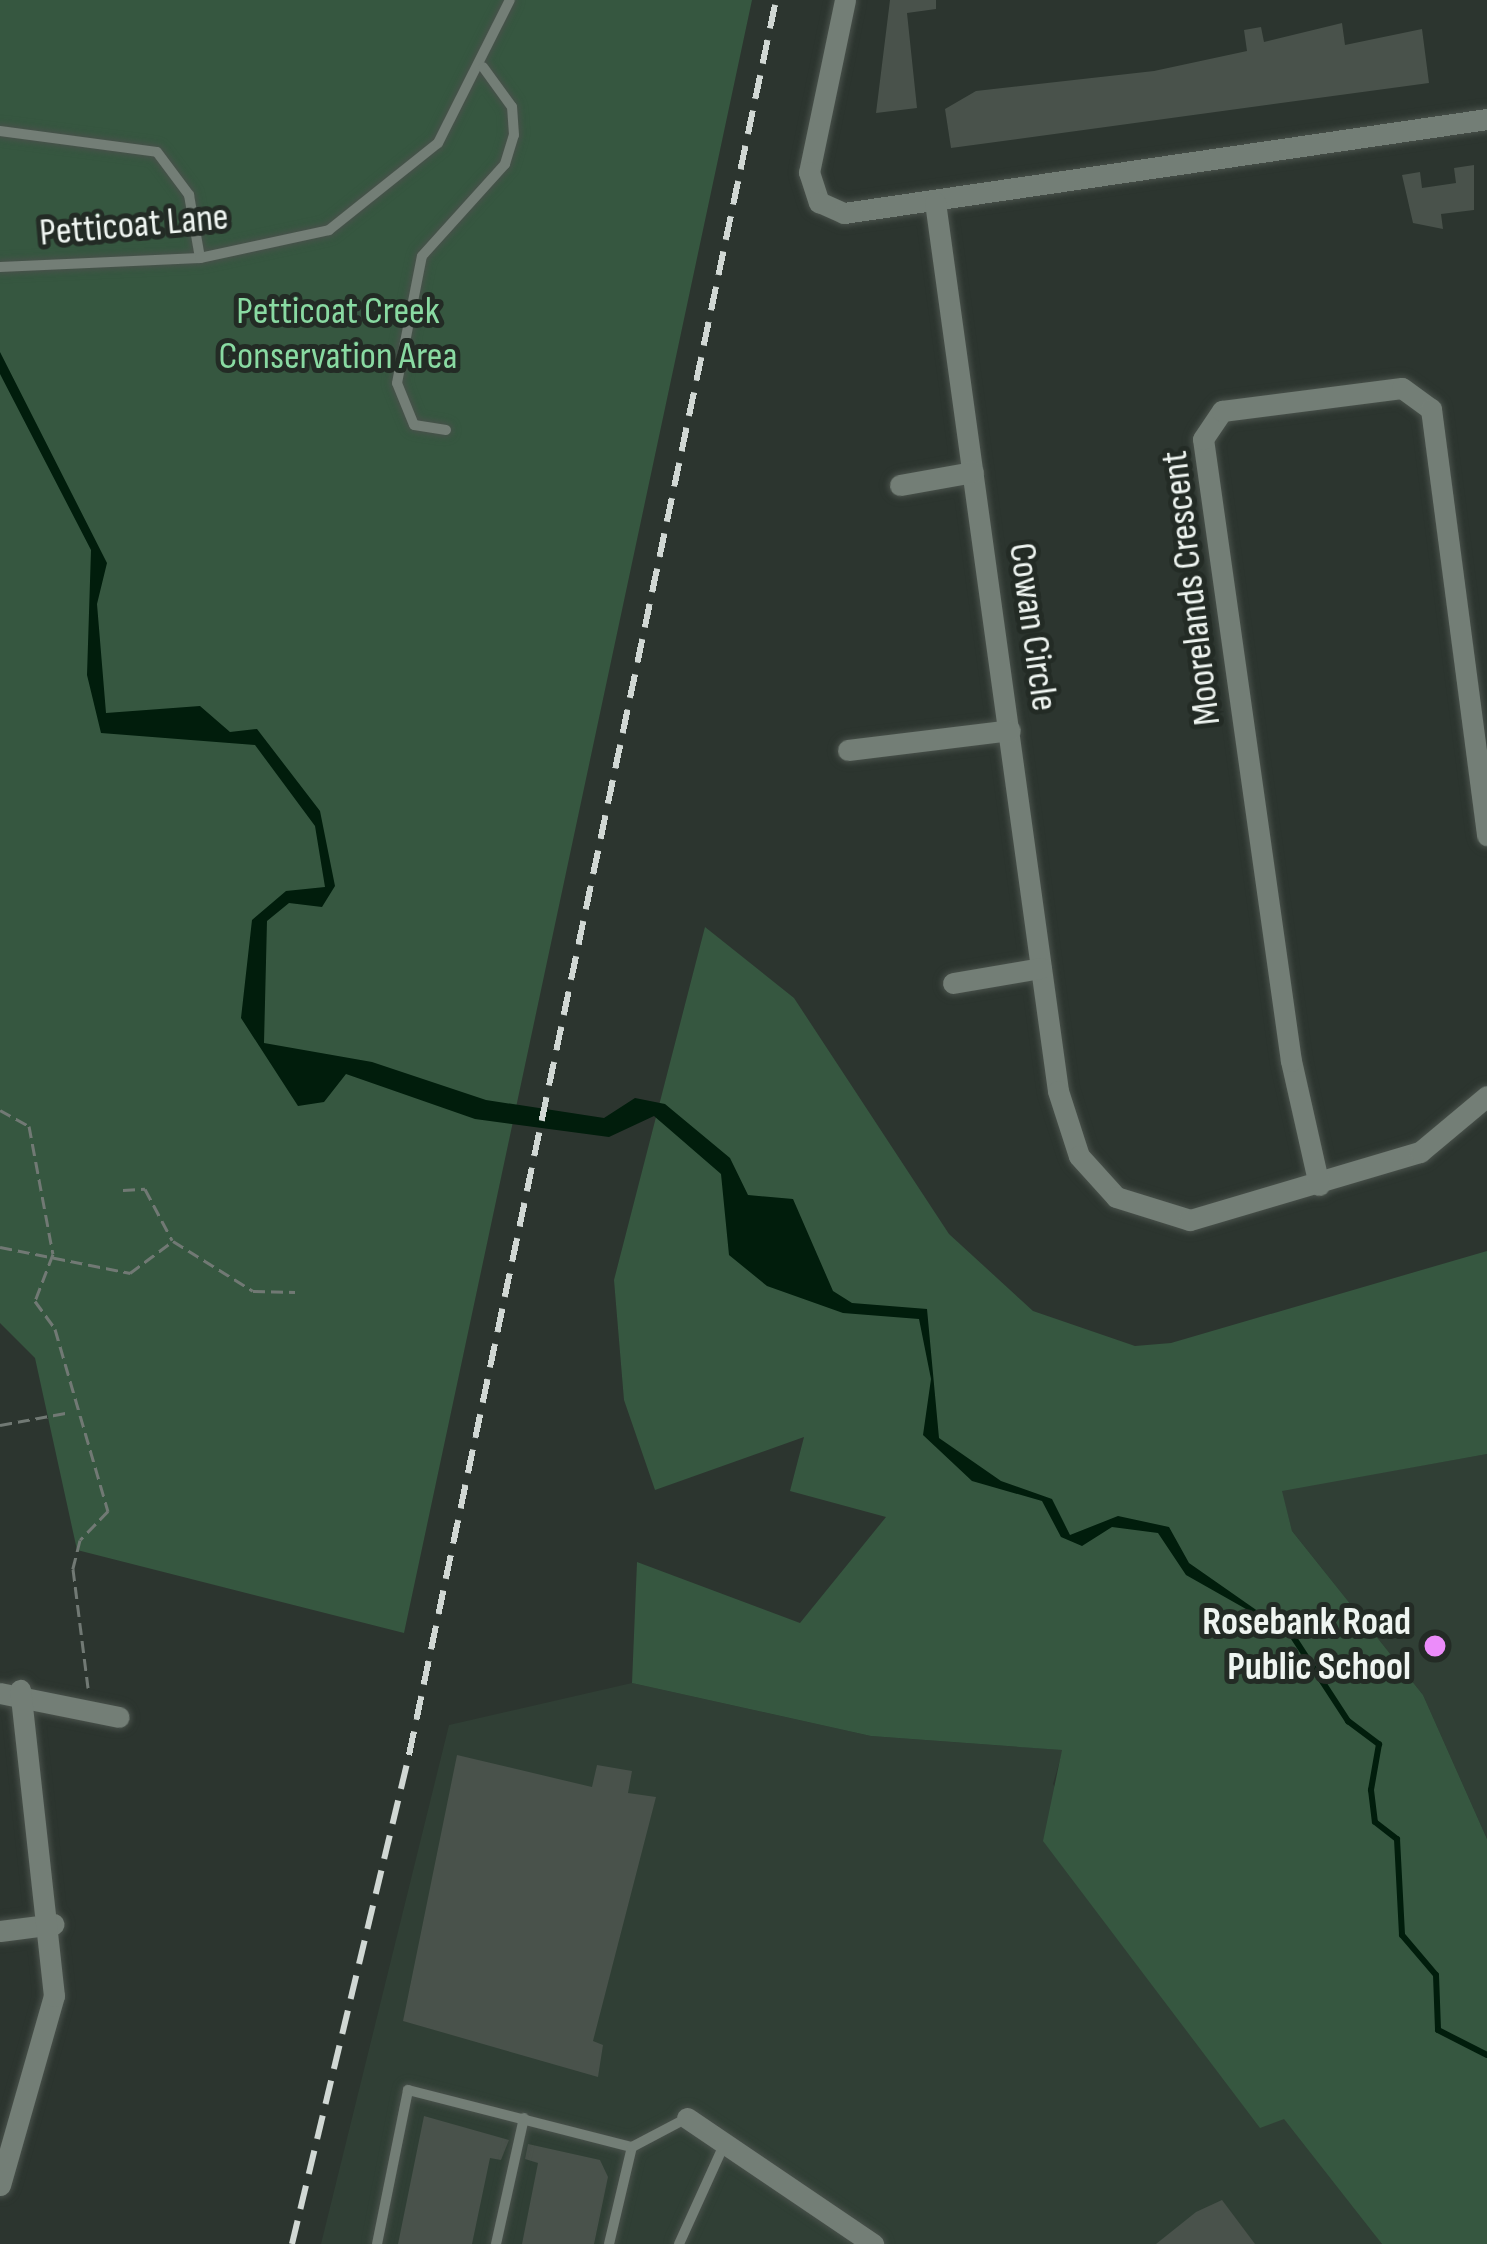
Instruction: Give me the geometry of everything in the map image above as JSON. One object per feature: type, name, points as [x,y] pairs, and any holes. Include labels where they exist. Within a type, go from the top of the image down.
[{"type":"street","points":[[845,0],[812,190],[844,213],[1487,119]]},
{"type":"street","name":"Cowan Circle","points":[[934,202],[1065,1124],[1115,1198],[1190,1220],[1420,1152],[1487,1096]]},
{"type":"street","name":"Moorelands Crescent","points":[[1319,1185],[1291,1060],[1203,439],[1222,411],[1402,388],[1431,409],[1487,835]]},
{"type":"street","points":[[900,485],[973,472]]},
{"type":"street","points":[[848,750],[1010,730]]},
{"type":"street","points":[[953,983],[1041,968]]},
{"type":"street","points":[[0,2185],[43,2055],[54,1924],[10,1691],[88,1702],[118,1717]]},
{"type":"street","points":[[0,1931],[54,1924]]},
{"type":"street","points":[[687,2118],[722,2149],[872,2244]]},
{"type":"lane","name":"Petticoat Lane","points":[[0,267],[200,258],[329,230],[383,196],[438,143],[483,68],[510,0]]},
{"type":"lane","points":[[446,430],[414,425],[397,382],[422,256],[505,164],[514,135],[512,106],[483,68]]},
{"type":"lane","points":[[0,130],[158,152],[189,195],[200,258]]},
{"type":"lane","points":[[377,2244],[408,2090],[632,2147],[687,2118]]},
{"type":"lane","points":[[496,2244],[524,2118]]},
{"type":"lane","points":[[609,2244],[632,2147]]},
{"type":"lane","points":[[679,2244],[722,2149]]},
{"type":"path","points":[[0,1110],[29,1126],[53,1254],[34,1301],[55,1329],[73,1412],[109,1511],[80,1540],[73,1569],[88,1702]]},
{"type":"path","points":[[123,1190],[145,1189],[173,1241],[253,1291],[295,1292]]},
{"type":"path","points":[[0,1247],[130,1273],[173,1241]]},
{"type":"path","points":[[0,1425],[73,1412]]},
{"type":"shaded area","points":[[0,352],[107,563],[97,604],[106,713],[200,706],[230,732],[257,729],[320,811],[335,886],[322,907],[289,903],[267,921],[264,1043],[372,1062],[486,1100],[604,1118],[635,1098],[665,1104],[730,1158],[748,1195],[793,1199],[833,1291],[852,1303],[927,1309],[939,1438],[1001,1481],[1052,1499],[1070,1535],[1118,1516],[1169,1527],[1189,1563],[1292,1635],[1186,1575],[1158,1533],[1112,1527],[1082,1546],[1061,1537],[1042,1501],[972,1481],[923,1435],[931,1379],[919,1319],[843,1313],[767,1286],[729,1255],[721,1174],[654,1116],[609,1137],[475,1119],[346,1074],[324,1102],[298,1106],[241,1018],[252,920],[286,891],[325,887],[315,826],[255,745],[101,733],[87,675],[91,550],[0,374]]},
{"type":"shaded area","name":"Rosebank Road Public School","points":[[1487,1454],[1487,1839],[1423,1695],[1292,1531],[1281,1490]]},
{"type":"shaded area","points":[[632,1683],[871,1736],[1063,1750],[1053,1784],[1382,2244],[321,2244],[449,1725]]},
{"type":"green space","name":"Petticoat Creek Conservation Area","points":[[0,0],[752,0],[404,1633],[77,1550],[35,1358],[0,1323]]},
{"type":"green space","points":[[705,927],[794,998],[949,1234],[1033,1311],[1135,1346],[1171,1343],[1487,1251],[1487,1454],[1282,1491],[1292,1531],[1423,1695],[1487,1839],[1487,2244],[1382,2244],[1284,2119],[1260,2128],[1043,1841],[1062,1750],[871,1736],[632,1683],[637,1562],[800,1623],[886,1517],[790,1491],[804,1437],[655,1490],[624,1400],[614,1280]]},
{"type":"building","points":[[890,0],[936,0],[936,9],[907,13],[917,108],[876,113]]},
{"type":"building","points":[[1342,23],[1345,45],[1422,29],[1429,83],[951,148],[945,109],[976,91],[1154,71],[1247,51],[1244,30],[1261,27],[1264,42]]},
{"type":"building","points":[[1474,165],[1474,210],[1441,214],[1443,229],[1413,223],[1402,175],[1420,172],[1422,188],[1456,183],[1454,168]]},
{"type":"building","points":[[457,1755],[592,1787],[597,1765],[632,1771],[628,1793],[656,1797],[593,2041],[603,2045],[598,2077],[403,2021]]},
{"type":"building","points":[[424,2116],[509,2140],[501,2160],[490,2158],[472,2244],[398,2244]]},
{"type":"building","points":[[528,2144],[600,2160],[608,2177],[594,2244],[522,2244],[538,2163],[525,2159]]},
{"type":"building","points":[[1222,2200],[1255,2244],[1156,2244],[1196,2212]]},
{"type":"waterway","points":[[1292,1635],[1348,1721],[1379,1744],[1371,1790],[1375,1822],[1397,1839],[1402,1935],[1436,1975],[1438,2030],[1487,2055]]},
{"type":"railway","points":[[292,2244],[409,1755],[776,0]]},
{"type":"place","name":"Rosebank Road Public School","points":[[1435,1646]]}]
